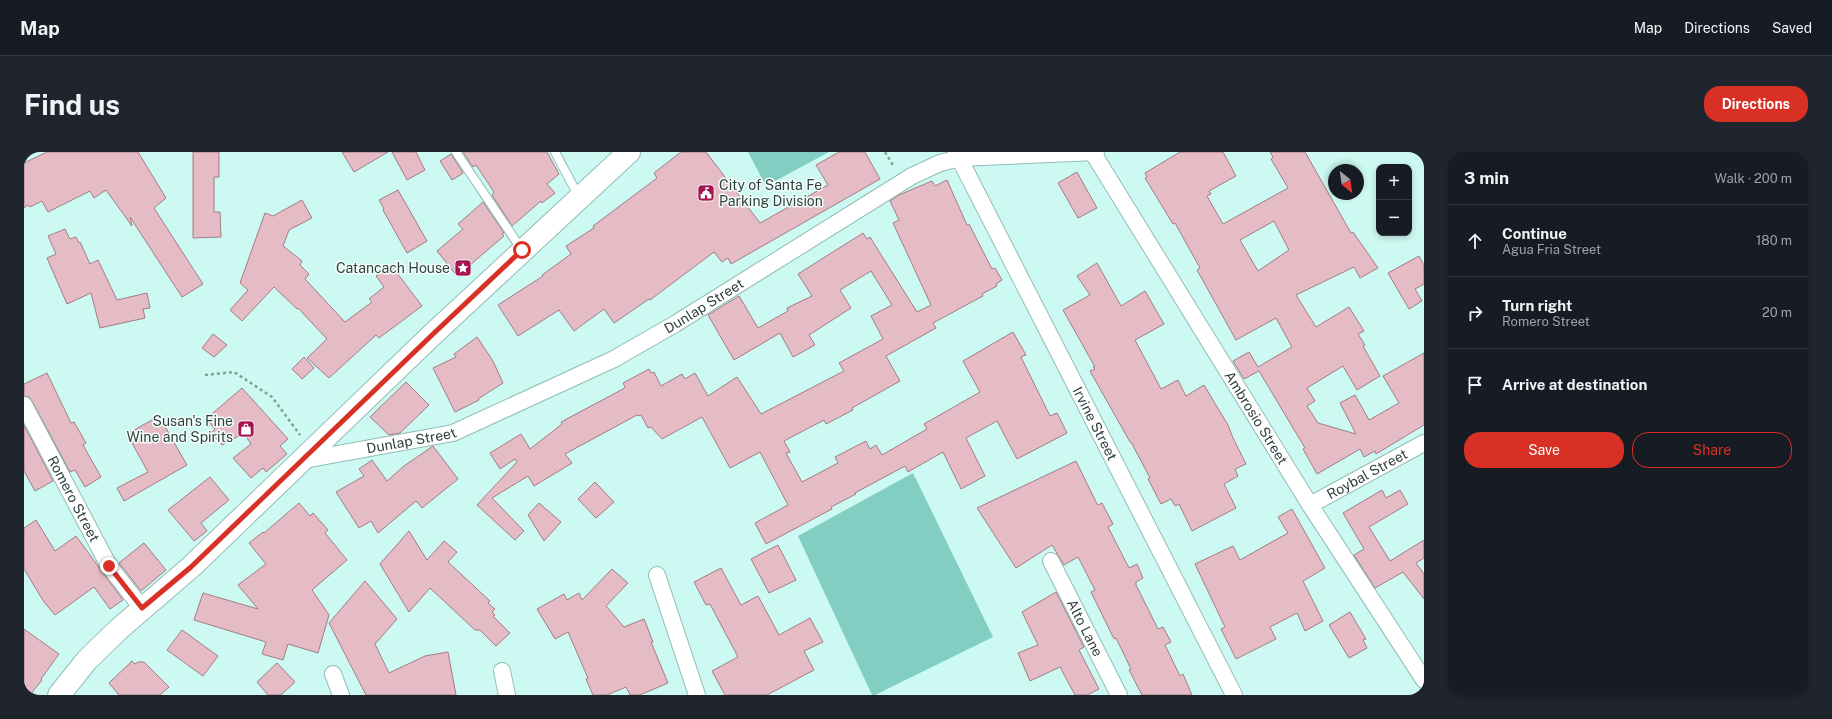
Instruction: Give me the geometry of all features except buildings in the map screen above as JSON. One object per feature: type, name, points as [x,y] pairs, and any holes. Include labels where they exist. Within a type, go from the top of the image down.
[{"type":"street","points":[[59,695],[87,660],[142,608],[191,567],[304,450],[432,335],[629,152]]},
{"type":"street","name":"Dunlap Street","points":[[304,450],[452,433],[614,359],[675,324],[912,176],[958,155],[1095,152]]},
{"type":"street","name":"Ambrosio Street","points":[[1095,152],[1310,505],[1424,680]]},
{"type":"street","name":"Irvine Street","points":[[958,155],[1234,695]]},
{"type":"street","name":"Romero Street","points":[[24,405],[109,566],[142,608]]},
{"type":"street","name":"Roybal Street","points":[[1310,505],[1424,443]]},
{"type":"street","name":"Alto Lane","points":[[1051,561],[1119,695]]},
{"type":"street","points":[[657,575],[697,695]]},
{"type":"street","points":[[502,670],[507,695]]},
{"type":"street","points":[[333,674],[341,695]]},
{"type":"lane","points":[[456,152],[522,250]]},
{"type":"lane","points":[[555,152],[580,198]]},
{"type":"path","points":[[205,375],[234,372],[272,397],[304,450]]},
{"type":"green space","points":[[748,152],[829,152],[766,186]]},
{"type":"green space","points":[[913,473],[993,637],[875,695],[872,695],[798,536]]},
{"type":"place","name":"City of Santa Fe Parking Division","points":[[706,193]]},
{"type":"place","name":"Catancach House","points":[[463,268]]},
{"type":"place","name":"Susan's Fine Wine and Spirits","points":[[246,429]]},
{"type":"route","points":[[109,566],[142,608],[191,567],[522,250]]}]
